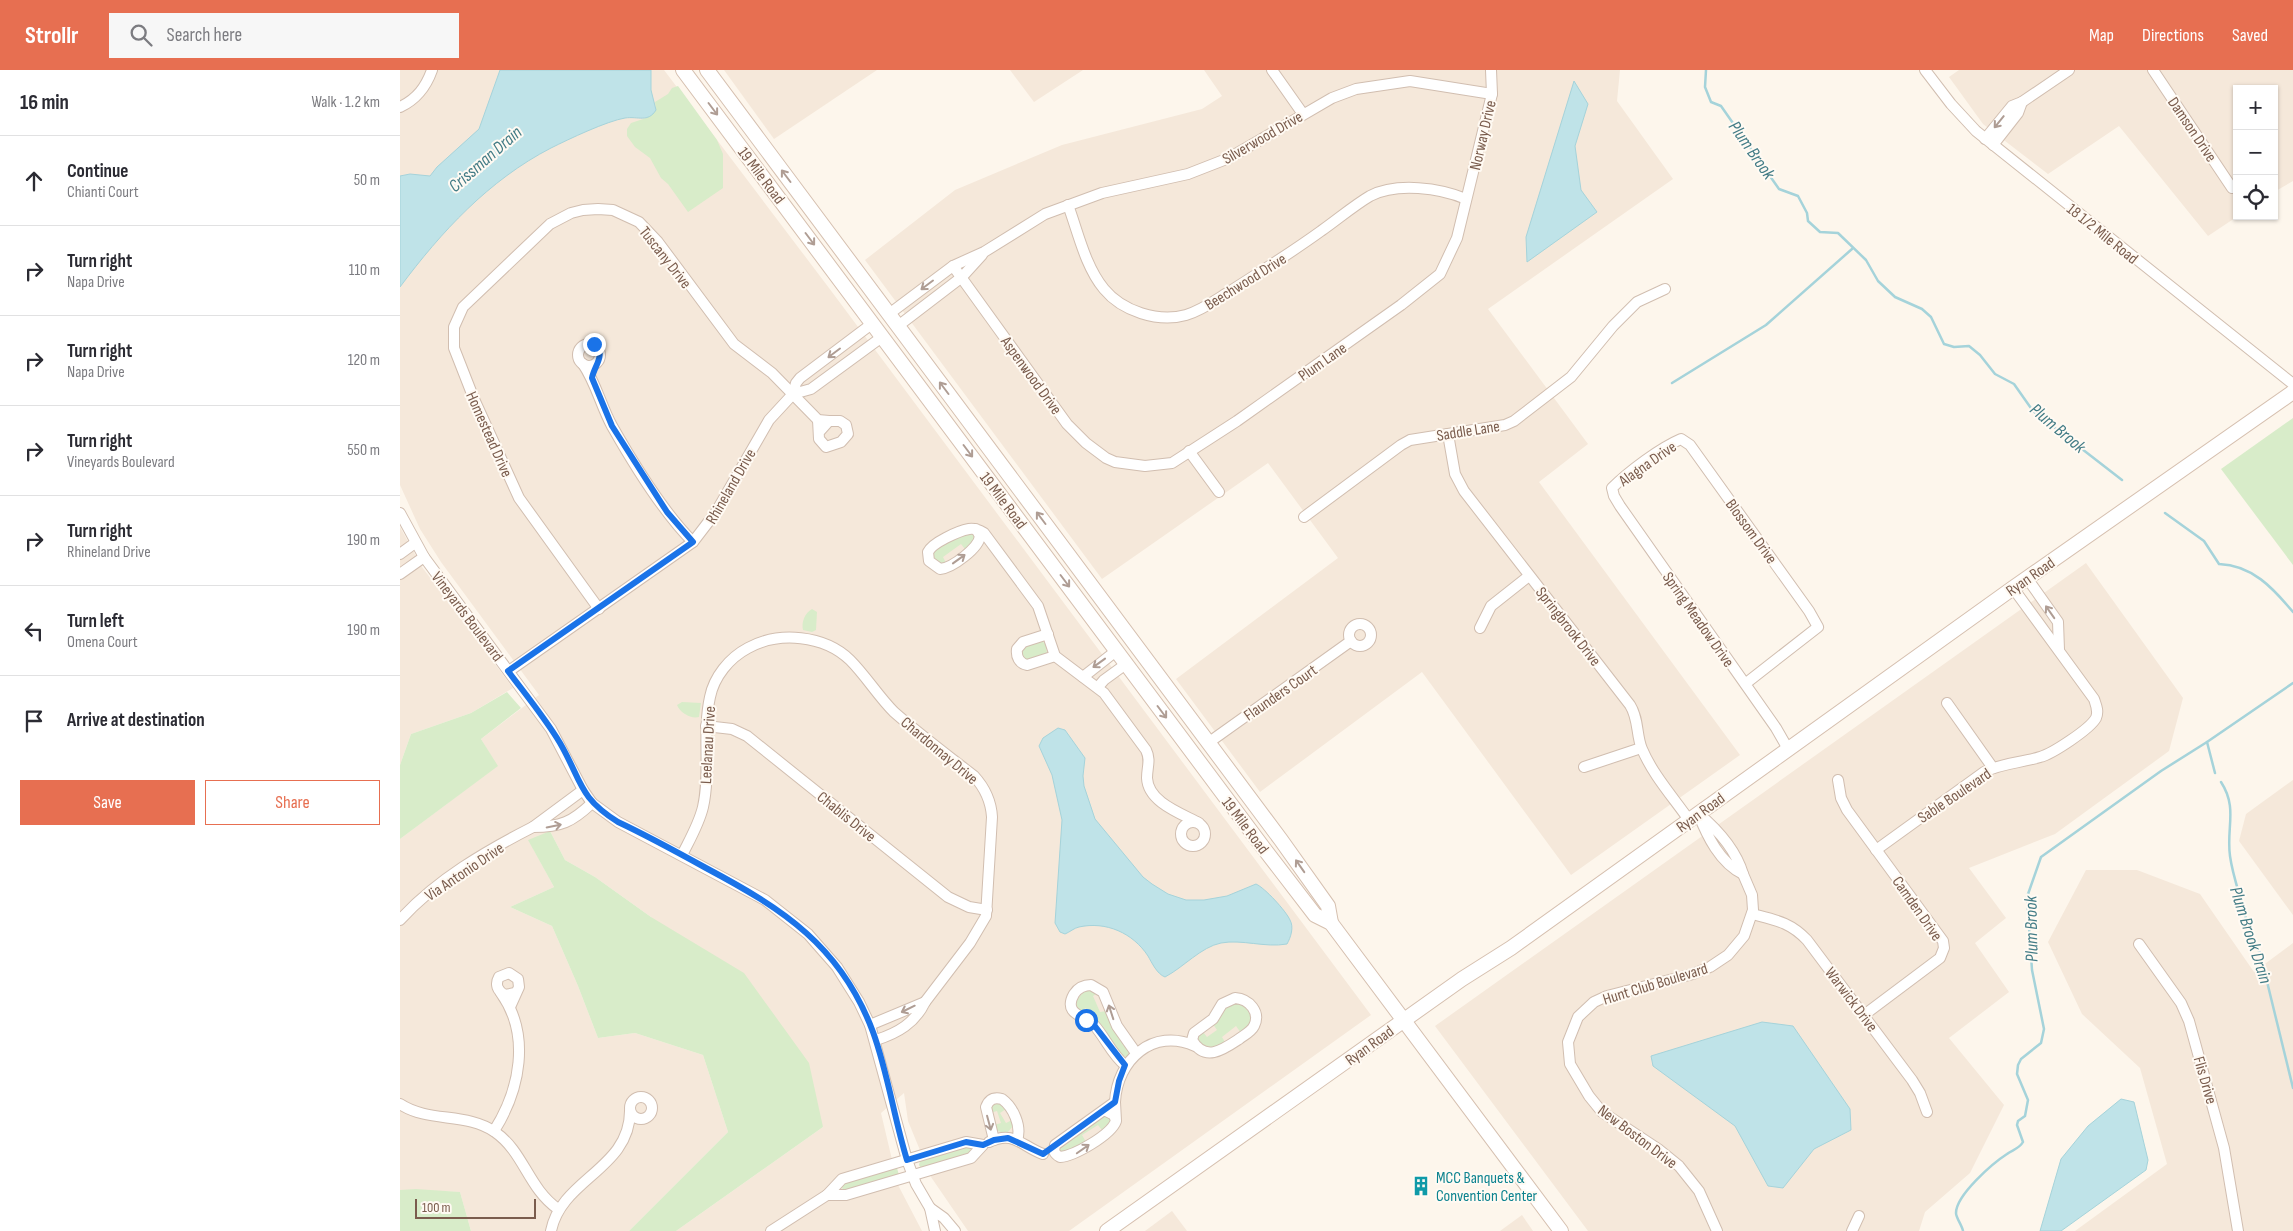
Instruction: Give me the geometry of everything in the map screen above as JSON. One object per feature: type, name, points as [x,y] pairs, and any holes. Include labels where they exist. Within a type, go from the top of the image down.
[{"type":"main road","name":"19 Mile Road","points":[[684,70],[1298,894],[1315,915],[1331,923]]},
{"type":"main road","name":"19 Mile Road","points":[[707,70],[1230,771],[1328,906],[1331,923],[1561,1231]]},
{"type":"main road","points":[[848,291],[856,282],[868,285]]},
{"type":"main road","name":"Ryan Road","points":[[1107,1231],[1510,948],[2027,578],[2293,392]]},
{"type":"main road","points":[[939,412],[948,414],[957,406]]},
{"type":"main road","points":[[1115,649],[1123,638],[1133,641]]},
{"type":"main road","points":[[1209,776],[1220,779],[1226,777],[1230,771]]},
{"type":"main road","points":[[1298,894],[1308,895],[1314,887]]},
{"type":"street","points":[[400,107],[416,98],[423,90],[432,70]]},
{"type":"street","points":[[1272,70],[1302,114]]},
{"type":"street","name":"Norway Drive","points":[[1466,199],[1492,94],[1491,70]]},
{"type":"street","name":"18 1/2 Mile Road","points":[[1925,70],[1962,118],[1989,142],[2293,384]]},
{"type":"street","points":[[1989,142],[2018,113],[2022,102],[2069,70]]},
{"type":"street","name":"Damson Drive","points":[[2152,70],[2232,188]]},
{"type":"street","name":"Silverwood Drive","points":[[893,320],[953,266],[984,252],[1045,214],[1102,193],[1188,174],[1229,158],[1332,98],[1356,89],[1410,81],[1492,94]]},
{"type":"street","name":"Beechwood Drive","points":[[1068,205],[1092,270],[1102,287],[1111,297],[1132,310],[1160,318],[1184,316],[1200,310],[1278,261],[1371,196],[1390,190],[1415,189],[1440,192],[1466,199]]},
{"type":"street","name":"Plum Lane","points":[[1128,464],[1145,466],[1172,463],[1237,421],[1402,305],[1440,274],[1457,238],[1466,199]]},
{"type":"street","name":"Tuscany Drive","points":[[514,258],[550,224],[570,214],[583,210],[598,209],[612,210],[629,216],[648,230],[734,344],[766,368],[823,420]]},
{"type":"street","name":"Silverwood Drive","points":[[893,320],[962,278],[984,252]]},
{"type":"street","name":"Homestead Drive","points":[[514,258],[463,307],[454,327],[454,348],[474,399],[519,498],[599,608]]},
{"type":"street","name":"Aspenwood Drive","points":[[953,266],[1067,424],[1086,443],[1106,458],[1128,464]]},
{"type":"street","name":"Saddle Lane","points":[[1304,517],[1410,440],[1514,421],[1571,377],[1613,326],[1637,302],[1665,289]]},
{"type":"street","name":"Rhineland Drive","points":[[508,671],[693,542],[716,512],[766,424],[793,394],[796,383],[800,378],[873,324]]},
{"type":"street","name":"Rhineland Drive","points":[[793,394],[811,389],[882,337]]},
{"type":"street","points":[[592,378],[600,357],[599,350],[590,343],[583,345],[578,351],[578,358],[592,378],[612,426],[667,512],[693,542]]},
{"type":"street","points":[[582,364],[590,366],[596,364]]},
{"type":"street","points":[[823,420],[840,421],[846,425],[848,434],[845,439],[836,445],[826,447],[819,439],[823,420]]},
{"type":"street","name":"Springbrook Drive","points":[[1448,434],[1455,474],[1464,491],[1630,705],[1635,713],[1641,748],[1653,768],[1694,816]]},
{"type":"street","name":"Alagna Drive","points":[[1612,488],[1620,480],[1681,439]]},
{"type":"street","name":"Blossom Drive","points":[[1681,439],[1690,445],[1809,611],[1818,627],[1745,684]]},
{"type":"street","points":[[1189,452],[1219,492]]},
{"type":"street","name":"Spring Meadow Drive","points":[[1612,488],[1620,506],[1745,684],[1788,749]]},
{"type":"street","name":"Vineyards Boulevard","points":[[400,513],[415,543],[424,556],[556,737],[583,790],[592,803],[618,822],[765,900],[792,919],[824,950],[837,967],[855,994],[876,1040],[907,1160],[912,1176],[930,1208],[935,1231]]},
{"type":"street","points":[[988,538],[945,568],[936,568],[929,561],[928,552],[934,544],[967,529],[976,529],[984,533],[988,538],[1038,606],[1055,656],[1098,688],[1146,750],[1150,761],[1147,776],[1150,791],[1154,797],[1204,828],[1205,836],[1201,843],[1193,846],[1183,840],[1181,832],[1184,825],[1180,814]]},
{"type":"street","points":[[976,529],[980,536],[978,546]]},
{"type":"street","points":[[400,554],[415,543]]},
{"type":"street","points":[[400,574],[424,556]]},
{"type":"street","points":[[1480,628],[1491,606],[1529,576]]},
{"type":"street","points":[[2027,578],[2058,622],[2059,650]]},
{"type":"street","name":"Sable Boulevard","points":[[1876,850],[1993,768],[2048,754],[2088,726],[2096,717],[2097,712],[2094,699],[2013,588]]},
{"type":"street","points":[[1048,634],[1023,642],[1017,649],[1017,657],[1020,662],[1027,665],[1055,656]]},
{"type":"street","name":"Leelanau Drive","points":[[682,855],[698,825],[703,807],[706,726],[712,688],[720,673],[735,657],[753,645],[775,638],[794,637],[809,640]]},
{"type":"street","name":"Chardonnay Drive","points":[[809,640],[832,647],[849,660],[892,710],[974,776],[984,788],[990,801],[992,817],[987,910],[984,920],[970,944],[925,1002],[918,1015],[909,1024],[876,1040]]},
{"type":"street","name":"Flaunders Court","points":[[1208,743],[1351,641]]},
{"type":"street","points":[[1083,677],[1115,649]]},
{"type":"street","points":[[1098,688],[1104,680],[1126,664]]},
{"type":"street","points":[[1947,703],[1993,768]]},
{"type":"street","name":"Chablis Drive","points":[[706,726],[732,729],[747,736],[948,897],[969,907],[987,910]]},
{"type":"street","points":[[1584,767],[1641,748]]},
{"type":"street","name":"Camden Drive","points":[[1838,780],[1844,804],[1941,936],[1944,948],[1940,958],[1864,1015]]},
{"type":"street","name":"Via Antonio Drive","points":[[400,920],[439,885],[533,827],[583,790]]},
{"type":"street","name":"Via Antonio Drive","points":[[533,827],[557,826],[566,823],[592,803]]},
{"type":"street","name":"Hunt Club Boulevard","points":[[1569,1039],[1578,1017],[1594,1002],[1607,996],[1693,974],[1721,960],[1737,946],[1744,936],[1752,914],[1752,895],[1743,874],[1731,868],[1694,816]]},
{"type":"street","points":[[1184,825],[1191,822],[1198,823]]},
{"type":"street","name":"Warwick Drive","points":[[1752,914],[1788,924],[1798,930],[1912,1080],[1920,1092],[1927,1112]]},
{"type":"street","name":"Flis Drive","points":[[2139,944],[2181,1003],[2189,1021],[2224,1148],[2238,1231]]},
{"type":"street","points":[[494,1131],[510,1104],[517,1079],[518,1046],[510,1007],[497,987],[497,980],[502,974],[509,973],[518,979],[519,987],[510,1007]]},
{"type":"street","points":[[1125,1065],[1094,1025],[1080,1018],[1074,1011],[1072,1000],[1077,990],[1091,985],[1103,992],[1117,1026],[1136,1054]]},
{"type":"street","points":[[501,993],[508,995],[515,993]]},
{"type":"street","points":[[827,1195],[846,1195],[971,1158],[983,1145],[994,1140],[1008,1138],[1017,1140],[1043,1154],[1060,1157],[1076,1154],[1112,1129],[1116,1121],[1115,1102],[1119,1081],[1125,1065],[1136,1054],[1156,1043],[1182,1041],[1213,1053],[1223,1050],[1251,1030],[1255,1021],[1254,1011],[1244,999],[1231,999],[1222,1004],[1213,1019],[1182,1041]]},
{"type":"street","name":"Chardonnay Drive","points":[[870,1025],[925,1002]]},
{"type":"street","points":[[1194,1033],[1192,1040],[1196,1046]]},
{"type":"street","name":"New Boston Drive","points":[[1569,1039],[1570,1064],[1589,1096],[1602,1112],[1658,1149],[1679,1166],[1698,1191],[1717,1231]]},
{"type":"street","points":[[551,1231],[558,1209],[570,1195],[610,1160],[629,1126],[630,1104],[635,1098],[642,1097],[649,1100],[652,1106],[651,1113],[629,1126]]},
{"type":"street","points":[[994,1140],[986,1107],[988,1102],[995,1098],[1002,1099],[1011,1108],[1019,1131],[1017,1140]]},
{"type":"street","points":[[1043,1154],[1115,1102]]},
{"type":"street","points":[[400,1104],[414,1112],[464,1120],[494,1131],[514,1150],[539,1192],[558,1209]]},
{"type":"street","points":[[1104,1110],[1111,1112],[1116,1121]]},
{"type":"street","points":[[630,1111],[635,1117],[642,1119]]},
{"type":"street","points":[[771,1231],[827,1195],[842,1179],[966,1142],[983,1145]]},
{"type":"street","points":[[1055,1145],[1054,1153],[1060,1157]]},
{"type":"street","name":"Vineyards Boulevard","points":[[930,1208],[944,1218],[955,1231]]},
{"type":"street","points":[[1852,1231],[1859,1216]]},
{"type":"shaded area","points":[[400,70],[664,70],[829,288],[1371,1015],[1069,1231],[968,1231],[931,1177],[908,1121],[904,1093],[881,1113],[898,1185],[922,1231],[676,1231],[823,1127],[651,917],[595,877],[565,860],[550,831],[529,841],[554,887],[510,907],[552,926],[598,1038],[635,1033],[703,1055],[728,1132],[629,1231],[471,1231],[460,1192],[400,1190],[400,839],[497,766],[481,739],[539,695],[441,562],[420,529],[400,485]]},
{"type":"shaded area","points":[[724,70],[877,70],[774,139]]},
{"type":"shaded area","points":[[1010,70],[1083,70],[1034,102]]},
{"type":"shaded area","points":[[1204,70],[1620,70],[1617,101],[1673,179],[1488,309],[1588,444],[1539,482],[1740,755],[1571,875],[1422,672],[1260,792],[1176,679],[1338,558],[1268,463],[1102,579],[865,260],[955,190],[1062,145],[1202,109],[1222,96]]},
{"type":"shaded area","points":[[1959,70],[2293,70],[2293,181],[2278,190],[2278,85],[2233,85],[2233,219],[2208,236],[2119,126],[2048,174],[1983,124],[1949,77]]},
{"type":"shaded area","points":[[400,527],[422,567],[513,688],[471,713],[411,734],[400,765]]},
{"type":"shaded area","points":[[2086,563],[2183,698],[2169,751],[2055,834],[1969,868],[2006,918],[1975,943],[2009,992],[1949,1038],[2004,1105],[1970,1173],[1925,1212],[1919,1231],[1588,1231],[1435,1026]]},
{"type":"shaded area","points":[[2293,780],[2293,915],[2239,841],[2246,814]]},
{"type":"shaded area","points":[[2086,870],[2137,870],[2200,894],[2254,972],[2293,943],[2293,1231],[2075,1231],[2167,1164],[2140,1068],[2082,1014],[2048,942]]},
{"type":"shaded area","points":[[1172,1211],[1187,1231],[1145,1231]]},
{"type":"shaded area","points":[[1522,1215],[1533,1231],[1500,1231]]},
{"type":"green space","points":[[678,86],[717,140],[723,154],[723,188],[688,212],[668,184],[661,178],[650,158],[635,147],[627,136],[627,129],[631,123],[646,118],[656,110],[655,102],[668,94],[672,88]]},
{"type":"green space","points":[[2293,418],[2293,565],[2221,469]]},
{"type":"green space","points":[[968,533],[975,535],[975,542],[965,549],[961,544],[943,557],[946,563],[942,565],[933,560],[932,553],[935,548]]},
{"type":"green space","points":[[812,609],[817,612],[816,630],[812,632],[803,630],[803,621]]},
{"type":"green space","points":[[1040,640],[1046,644],[1047,655],[1029,662],[1022,659],[1021,647]]},
{"type":"green space","points":[[507,692],[521,708],[481,739],[498,766],[400,839],[400,765],[411,734],[471,713]]},
{"type":"green space","points":[[682,702],[701,703],[699,717],[683,713],[677,705]]},
{"type":"green space","points":[[550,831],[565,860],[595,877],[651,917],[744,973],[809,1063],[823,1127],[676,1231],[629,1231],[728,1132],[703,1055],[635,1033],[598,1038],[552,926],[510,907],[554,887],[528,840]]},
{"type":"green space","points":[[1086,989],[1099,992],[1093,996],[1100,1012],[1107,1011],[1112,1027],[1129,1051],[1128,1057],[1122,1056],[1091,1018],[1093,1012],[1085,1008],[1082,1014],[1076,1006],[1076,1001]]},
{"type":"green space","points":[[1234,1002],[1245,1004],[1251,1014],[1250,1024],[1241,1033],[1236,1026],[1222,1037],[1226,1044],[1209,1049],[1202,1045],[1197,1037],[1203,1032],[1207,1037],[1217,1030],[1213,1024],[1225,1007]]},
{"type":"green space","points":[[1000,1103],[1006,1109],[1000,1113],[1006,1123],[1012,1120],[1012,1127],[1008,1132],[1001,1132],[996,1129],[994,1125],[1001,1123],[997,1111],[990,1113],[990,1106]]},
{"type":"green space","points":[[1104,1115],[1111,1118],[1112,1121],[1102,1130],[1098,1125],[1082,1135],[1086,1142],[1075,1149],[1059,1152],[1058,1148]]},
{"type":"green space","points":[[968,1146],[971,1147],[972,1153],[921,1168],[919,1165],[920,1161]]},
{"type":"green space","points":[[897,1168],[899,1175],[844,1190],[842,1188],[844,1182]]},
{"type":"green space","points":[[416,1189],[460,1192],[471,1231],[400,1231],[400,1190]]},
{"type":"water","name":"Crissman Drain","points":[[500,70],[651,70],[651,90],[656,110],[646,118],[625,118],[588,131],[551,148],[507,175],[449,227],[400,287],[400,176],[410,174],[430,176],[437,167],[479,129]]},
{"type":"water","points":[[1574,81],[1588,104],[1575,146],[1581,190],[1597,212],[1527,262],[1526,237]]},
{"type":"water","points":[[1058,728],[1065,730],[1085,758],[1084,786],[1095,819],[1143,877],[1168,894],[1186,900],[1204,900],[1227,896],[1256,884],[1275,900],[1290,920],[1292,932],[1287,944],[1221,943],[1206,949],[1165,977],[1157,971],[1148,956],[1135,941],[1109,927],[1089,926],[1077,928],[1065,934],[1060,932],[1055,923],[1062,820],[1052,775],[1039,746],[1043,738]]},
{"type":"water","points":[[1762,1022],[1793,1026],[1850,1109],[1851,1130],[1814,1149],[1783,1188],[1768,1186],[1735,1126],[1653,1066],[1651,1056]]},
{"type":"water","points":[[2121,1099],[2134,1102],[2148,1160],[2146,1170],[2061,1231],[2040,1231],[2061,1159],[2088,1126]]},
{"type":"waterway","name":"Plum Brook","points":[[1706,70],[1705,87],[1711,102],[1721,106],[1779,189],[1798,196],[1807,213],[1808,221],[1820,232],[1838,233],[1866,260],[1878,281],[1895,297],[1922,309],[1931,317],[1944,344],[1954,347],[1969,346],[1980,355],[1995,374],[2014,384],[2033,411],[2122,480]]},
{"type":"waterway","points":[[1672,383],[1766,325],[1852,249]]},
{"type":"waterway","name":"Plum Brook","points":[[2165,513],[2204,541],[2219,564],[2231,565],[2252,573],[2278,595],[2293,612]]},
{"type":"waterway","name":"Plum Brook","points":[[1963,1231],[1956,1213],[1962,1197],[1976,1180],[2023,1142],[2017,1125],[2018,1121],[2025,1116],[2028,1100],[2017,1074],[2018,1065],[2021,1059],[2041,1043],[2044,1029],[2032,970],[2027,897],[2041,857],[2161,771],[2293,683]]},
{"type":"waterway","name":"Plum Brook Drain","points":[[2207,742],[2215,773]]},
{"type":"waterway","name":"Plum Brook Drain","points":[[2221,782],[2229,801],[2229,846],[2233,872],[2246,919],[2248,934],[2260,953],[2293,1088]]},
{"type":"place","name":"MCC Banquets & Convention Center","points":[[1421,1186]]},
{"type":"route","points":[[594,344],[599,350],[600,357],[593,370],[592,378],[597,395],[612,426],[675,524],[693,542],[677,555],[508,671],[551,729],[587,797],[605,814],[618,822],[765,900],[792,919],[824,950],[850,987],[870,1025],[907,1160],[966,1142],[983,1145],[1004,1138],[1013,1138],[1043,1154],[1115,1102],[1115,1095],[1125,1065],[1091,1021],[1086,1020]]}]
